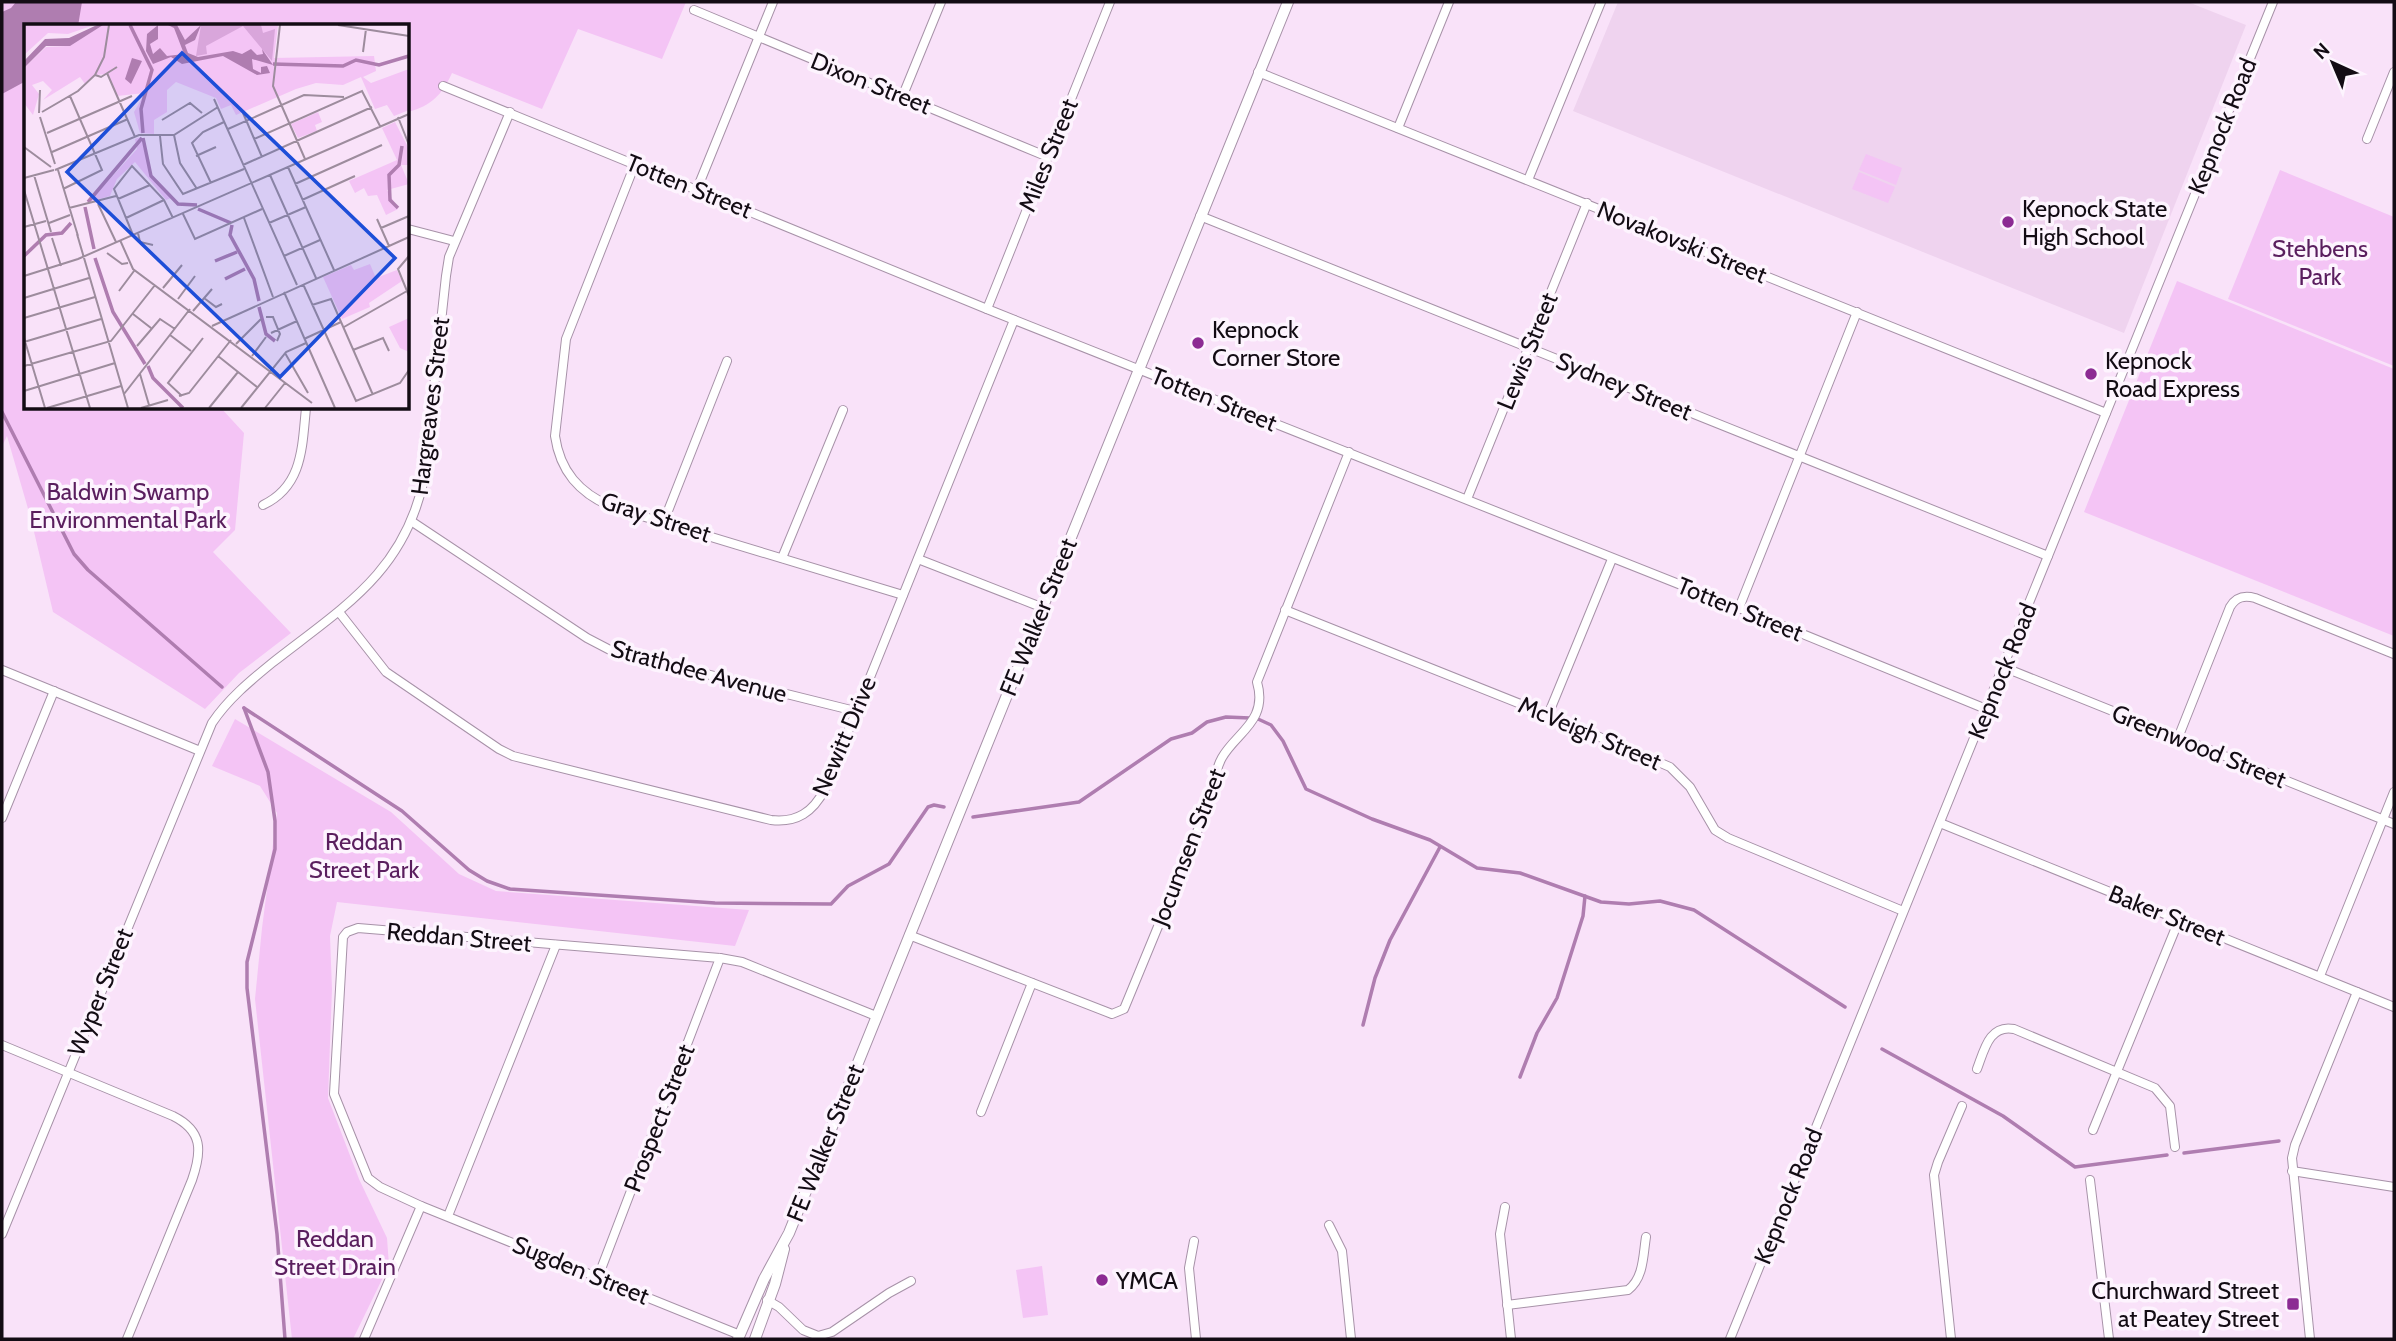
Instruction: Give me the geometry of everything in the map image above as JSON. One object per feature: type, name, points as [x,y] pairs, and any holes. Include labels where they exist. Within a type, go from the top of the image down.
[{"type":"main road","name":"FE Walker Street","points":[[739,1337],[789,1233],[1288,2]]},
{"type":"main road","name":"FE Walker Street","points":[[756,1339],[789,1233]]},
{"type":"street","points":[[697,189],[773,2]]},
{"type":"street","points":[[903,95],[941,2]]},
{"type":"street","name":"Miles Street","points":[[987,309],[1110,2]]},
{"type":"street","points":[[1398,128],[1449,2]]},
{"type":"street","points":[[1528,180],[1601,2]]},
{"type":"street","name":"Kepnock Road","points":[[1730,1339],[2273,2]]},
{"type":"street","name":"Dixon Street","points":[[694,10],[1048,157]]},
{"type":"street","name":"Novakovski Street","points":[[1258,72],[2106,413]]},
{"type":"street","points":[[2367,139],[2394,72]]},
{"type":"street","name":"Totten Street","points":[[443,86],[1014,320],[1467,499],[1986,709]]},
{"type":"street","name":"Hargreaves Street","points":[[200,751],[217,715],[250,681],[339,612],[381,572],[411,521],[424,479],[446,275],[454,241],[510,112]]},
{"type":"street","name":"Gray Street","points":[[635,164],[566,339],[555,436],[561,462],[581,489],[612,506],[903,595]]},
{"type":"street","name":"Lewis Street","points":[[1467,499],[1587,203]]},
{"type":"street","name":"Sydney Street","points":[[1200,216],[2048,556]]},
{"type":"street","points":[[410,230],[454,241]]},
{"type":"street","points":[[1739,608],[1857,312]]},
{"type":"street","name":"Newitt Drive","points":[[339,612],[386,672],[513,756],[771,820],[793,820],[803,816],[819,800],[1014,320]]},
{"type":"street","points":[[664,521],[727,361]]},
{"type":"street","points":[[263,505],[281,494],[299,467],[306,410]]},
{"type":"street","points":[[782,558],[843,410]]},
{"type":"street","name":"Jocumsen Street","points":[[1032,983],[1112,1014],[1120,1013],[1127,1005],[1216,786],[1216,769],[1225,751],[1244,732],[1260,705],[1261,695],[1257,682],[1349,452]]},
{"type":"street","name":"Strathdee Avenue","points":[[411,521],[587,638],[610,650],[855,711]]},
{"type":"street","points":[[918,559],[1041,607]]},
{"type":"street","points":[[1548,715],[1612,559]]},
{"type":"street","points":[[2178,738],[2230,607],[2237,598],[2255,598],[2394,654]]},
{"type":"street","name":"McVeigh Street","points":[[1285,610],[1670,767],[1681,775],[1690,787],[1713,828],[1728,838],[1903,911]]},
{"type":"street","name":"Greenwood Street","points":[[2003,667],[2394,824]]},
{"type":"street","points":[[2,670],[200,751]]},
{"type":"street","points":[[2,818],[54,691]]},
{"type":"street","name":"Wyper Street","points":[[2,1234],[200,751]]},
{"type":"street","points":[[2320,976],[2394,792]]},
{"type":"street","name":"Baker Street","points":[[1940,823],[2394,1007]]},
{"type":"street","points":[[2093,1130],[2179,920]]},
{"type":"street","name":"Reddan Street","points":[[421,1206],[380,1187],[368,1178],[336,1101],[334,1085],[343,937],[347,932],[358,928],[720,958],[742,962],[876,1016]]},
{"type":"street","points":[[909,935],[1032,983],[981,1112]]},
{"type":"street","points":[[448,1216],[556,946]]},
{"type":"street","name":"Prospect Street","points":[[598,1277],[720,958]]},
{"type":"street","points":[[2310,1339],[2292,1171],[2295,1145],[2357,992]]},
{"type":"street","points":[[1977,1069],[1996,1027],[2014,1029],[2165,1091],[2170,1106],[2175,1147]]},
{"type":"street","points":[[2,1045],[173,1116],[194,1131],[199,1148],[192,1180],[127,1339]]},
{"type":"street","points":[[1951,1339],[1934,1175],[1962,1106]]},
{"type":"street","points":[[2292,1171],[2394,1187]]},
{"type":"street","points":[[2090,1180],[2109,1339]]},
{"type":"street","points":[[364,1339],[421,1206]]},
{"type":"street","name":"Sugden Street","points":[[421,1206],[739,1337]]},
{"type":"street","points":[[1505,1207],[1500,1234],[1511,1339]]},
{"type":"street","points":[[1329,1225],[1342,1251],[1351,1339]]},
{"type":"street","points":[[1507,1305],[1628,1290],[1638,1281],[1646,1237]]},
{"type":"street","points":[[1194,1241],[1189,1268],[1196,1339]]},
{"type":"street","points":[[757,1296],[769,1301],[803,1330],[818,1336],[832,1332],[888,1293],[911,1281]]},
{"type":"shaded area","points":[[16,2],[82,2],[78,24],[24,24],[24,82],[2,94],[2,12]]},
{"type":"shaded area","name":"Kepnock State High School","points":[[1618,2],[2188,2],[2246,25],[2124,333],[1573,111]]},
{"type":"green space","name":"Baldwin Swamp Environmental Park","points":[[2,2],[686,2],[662,59],[578,29],[542,109],[452,73],[435,99],[410,111],[410,24],[24,24],[24,410],[223,410],[244,433],[235,530],[213,552],[291,633],[239,673],[205,709],[53,612],[31,519],[7,436],[2,446]]},
{"type":"green space","points":[[1866,154],[1902,168],[1896,185],[1859,170]]},
{"type":"green space","name":"Stehbens Park","points":[[2280,170],[2394,217],[2394,366],[2228,299]]},
{"type":"green space","points":[[1859,172],[1895,187],[1888,203],[1852,189]]},
{"type":"green space","points":[[2177,281],[2394,369],[2394,636],[2084,512]]},
{"type":"green space","points":[[235,719],[391,812],[459,874],[496,891],[749,910],[735,946],[337,902],[330,936],[332,989],[328,1098],[359,1179],[387,1238],[389,1265],[353,1339],[292,1339],[255,999],[277,813],[260,786],[212,766]]},
{"type":"green space","points":[[1042,1266],[1048,1315],[1023,1318],[1016,1270]]},
{"type":"waterway","points":[[2,412],[74,554],[88,570],[222,687]]},
{"type":"waterway","points":[[244,708],[402,811],[469,870],[487,881],[510,889],[715,903],[831,904],[848,886],[889,864],[928,807],[944,807]]},
{"type":"waterway","points":[[244,708],[268,772],[275,821],[275,849],[247,962],[247,988],[277,1234],[285,1339]]},
{"type":"waterway","points":[[973,817],[1079,802],[1171,739],[1192,733],[1207,722],[1226,717],[1250,718]]},
{"type":"waterway","points":[[1258,719],[1271,725],[1283,741],[1306,789],[1372,819],[1430,840],[1477,868],[1520,873],[1601,902],[1629,904],[1660,901],[1694,910],[1845,1007]]},
{"type":"waterway","points":[[1363,1025],[1375,978],[1390,940],[1440,847]]},
{"type":"waterway","points":[[1520,1077],[1537,1033],[1557,998],[1583,916],[1585,896]]},
{"type":"waterway","points":[[1882,1049],[2003,1116],[2075,1167],[2167,1155]]},
{"type":"waterway","points":[[2184,1153],[2279,1141]]},
{"type":"place","name":"Kepnock State High School","points":[[2008,222]]},
{"type":"place","name":"Kepnock Corner Store","points":[[1198,343]]},
{"type":"place","name":"Kepnock Road Express","points":[[2091,374]]},
{"type":"place","name":"YMCA","points":[[1102,1280]]},
{"type":"place","name":"Churchward Street at Peatey Street","points":[[2293,1304]]},
{"type":"park label","name":"Reddan Street Park","points":[[364,855]]},
{"type":"park label","name":"Reddan Street Drain","points":[[335,1252]]}]
